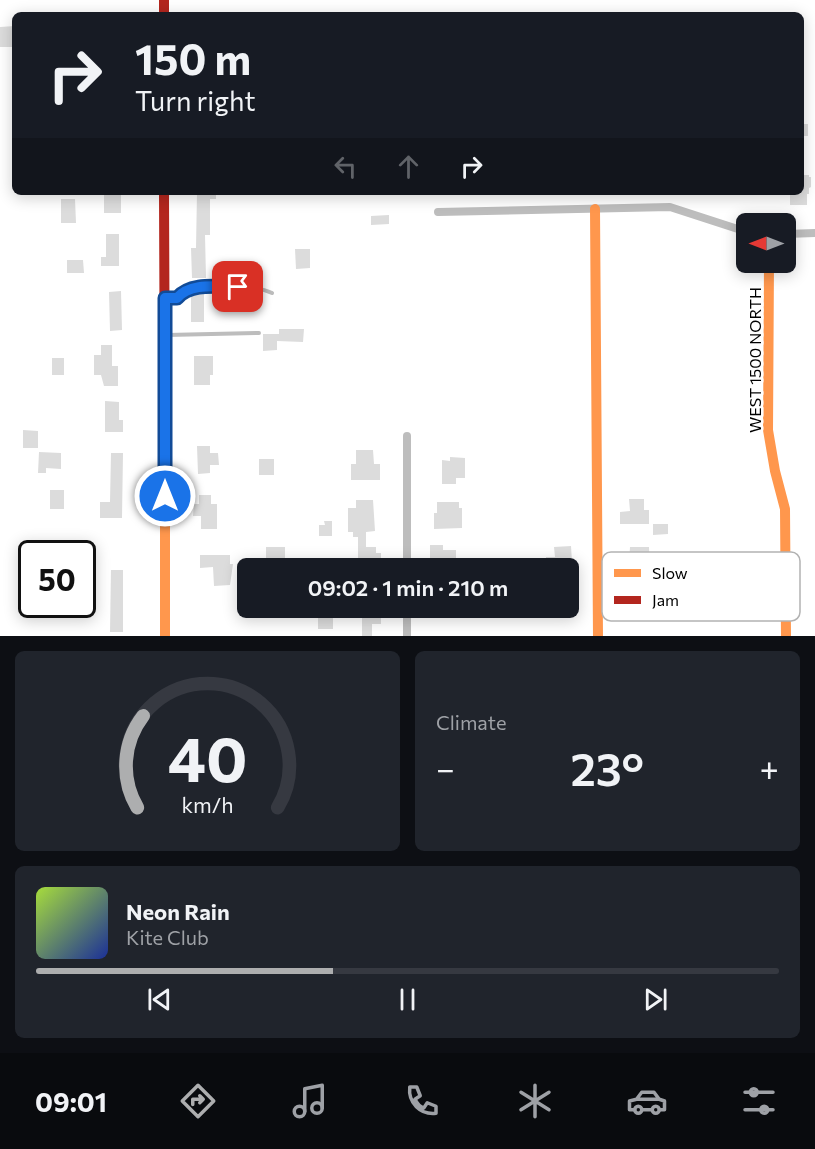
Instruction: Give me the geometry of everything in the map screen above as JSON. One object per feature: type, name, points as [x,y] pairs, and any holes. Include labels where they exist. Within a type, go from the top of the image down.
[{"type":"street","points":[[164,195],[165,636]]},
{"type":"street","points":[[438,212],[670,207],[736,228]]},
{"type":"street","points":[[595,209],[598,636]]},
{"type":"street","points":[[796,234],[815,233]]},
{"type":"street","name":"WEST 1500 NORTH","points":[[769,273],[768,430],[785,509],[785,552]]},
{"type":"street","points":[[407,436],[407,558]]},
{"type":"street","points":[[407,618],[407,636]]},
{"type":"street","name":"WEST 1500 NORTH","points":[[786,621],[786,636]]},
{"type":"lane","points":[[165,298],[177,298],[185,290],[203,287],[256,288],[272,293]]},
{"type":"lane","points":[[165,335],[259,333]]},
{"type":"building","points":[[12,26],[12,47],[0,47],[0,27]]},
{"type":"building","points":[[804,124],[808,124],[808,136],[804,136]]},
{"type":"building","points":[[804,175],[809,175],[811,187],[807,194],[807,205],[790,205],[790,195],[804,195]]},
{"type":"building","points":[[104,195],[121,195],[121,213],[104,213]]},
{"type":"building","points":[[197,195],[216,195],[216,199],[210,199],[210,235],[205,235],[206,278],[192,278],[191,248],[196,248]]},
{"type":"building","points":[[61,199],[75,199],[76,223],[61,223]]},
{"type":"building","points":[[389,215],[389,224],[371,225],[371,216]]},
{"type":"building","points":[[106,234],[119,234],[119,266],[101,266],[101,257],[106,257]]},
{"type":"building","points":[[295,249],[310,249],[310,268],[296,269]]},
{"type":"building","points":[[67,260],[83,260],[84,273],[67,273]]},
{"type":"building","points":[[121,291],[122,330],[110,331],[109,292]]},
{"type":"building","points":[[191,292],[204,292],[204,322],[191,322]]},
{"type":"building","points":[[279,329],[304,329],[303,342],[277,341],[277,350],[263,351],[263,334],[279,334]]},
{"type":"building","points":[[101,345],[112,345],[112,366],[118,366],[118,386],[104,386],[101,375],[94,375],[94,355],[101,355]]},
{"type":"building","points":[[194,356],[213,356],[213,375],[210,375],[210,385],[194,385]]},
{"type":"building","points":[[52,358],[64,358],[64,375],[52,375]]},
{"type":"building","points":[[105,401],[119,402],[119,420],[123,420],[123,432],[105,432]]},
{"type":"building","points":[[23,430],[38,431],[38,448],[23,448]]},
{"type":"building","points":[[197,446],[210,446],[210,453],[218,453],[219,465],[210,465],[210,473],[198,474]]},
{"type":"building","points":[[356,450],[373,450],[374,464],[380,464],[380,480],[351,480],[351,464],[356,464]]},
{"type":"building","points":[[39,452],[61,453],[61,469],[46,468],[46,473],[38,473]]},
{"type":"building","points":[[111,453],[123,453],[122,518],[100,518],[100,502],[110,502]]},
{"type":"building","points":[[450,457],[465,458],[465,478],[456,478],[456,484],[442,484],[442,460],[450,461]]},
{"type":"building","points":[[259,459],[274,459],[274,475],[259,475]]},
{"type":"building","points":[[50,490],[64,490],[64,509],[50,509]]},
{"type":"building","points":[[199,495],[211,495],[211,504],[217,504],[217,529],[201,529],[201,516],[193,516],[194,504],[199,504]]},
{"type":"building","points":[[629,499],[644,499],[644,510],[649,510],[649,524],[620,524],[620,512],[630,511]]},
{"type":"building","points":[[356,500],[373,500],[375,531],[366,532],[366,547],[376,547],[376,553],[381,553],[381,558],[358,558],[358,537],[353,537],[353,532],[348,532],[348,508],[356,508]]},
{"type":"building","points":[[437,502],[459,502],[459,508],[462,508],[462,528],[434,529]]},
{"type":"building","points":[[324,521],[332,521],[332,536],[319,536],[319,525],[325,525]]},
{"type":"building","points":[[653,524],[668,524],[668,534],[653,535]]},
{"type":"building","points":[[430,545],[443,545],[443,550],[456,550],[456,558],[430,558]]},
{"type":"building","points":[[571,546],[572,558],[546,558],[555,557],[554,547]]},
{"type":"building","points":[[266,547],[285,547],[285,558],[266,558]]},
{"type":"building","points":[[630,547],[649,547],[649,552],[630,552]]},
{"type":"building","points":[[200,555],[230,555],[230,564],[233,564],[230,585],[214,586],[213,567],[200,568]]},
{"type":"building","points":[[111,570],[123,570],[123,632],[110,632]]},
{"type":"building","points":[[318,618],[333,618],[333,629],[318,629]]},
{"type":"building","points":[[362,618],[381,618],[381,624],[372,624],[372,636],[362,636]]},
{"type":"traffic: slow","points":[[595,209],[598,636]]},
{"type":"traffic: slow","points":[[769,273],[768,430],[785,509],[785,552]]},
{"type":"traffic: slow","points":[[165,435],[165,636]]},
{"type":"traffic: slow","points":[[786,621],[786,636]]},
{"type":"traffic: jam","points":[[164,0],[164,12]]},
{"type":"traffic: jam","points":[[164,195],[165,435]]},
{"type":"route","points":[[165,496],[165,298],[177,298],[182,291],[190,288],[238,287]]}]
